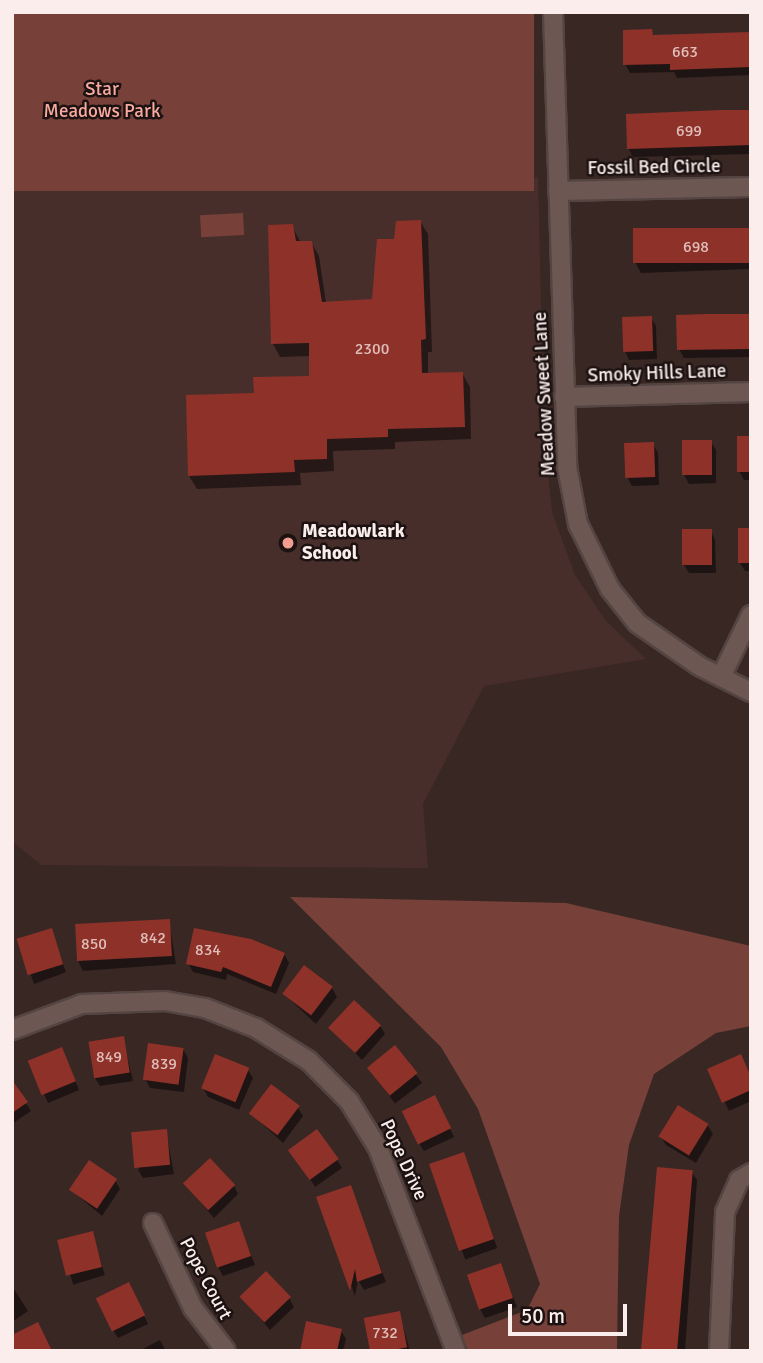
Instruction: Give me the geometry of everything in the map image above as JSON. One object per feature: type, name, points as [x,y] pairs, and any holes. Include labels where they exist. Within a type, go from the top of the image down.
[{"type":"street","name":"Meadow Sweet Lane","points":[[553,12],[564,397],[569,479],[578,524],[599,571],[637,623],[722,677],[751,692]]},
{"type":"street","name":"Fossil Bed Circle","points":[[558,191],[751,187]]},
{"type":"street","name":"Smoky Hills Lane","points":[[564,397],[751,392]]},
{"type":"street","points":[[722,677],[751,615]]},
{"type":"street","name":"Pope Drive","points":[[12,1030],[36,1017],[82,1004],[165,1001],[205,1009],[256,1028],[309,1061],[349,1101],[378,1148],[456,1351]]},
{"type":"street","points":[[719,1351],[725,1212],[739,1180],[751,1173]]},
{"type":"street","name":"Pope Court","points":[[153,1223],[193,1308],[226,1351]]},
{"type":"shaded area","name":"Meadowlark School","points":[[538,177],[544,438],[552,512],[575,575],[606,621],[646,659],[484,686],[423,804],[428,868],[41,865],[12,841],[12,191]]},
{"type":"green space","name":"Star Meadows Park","points":[[12,12],[534,12],[534,191],[12,191]]},
{"type":"green space","points":[[243,213],[244,235],[201,237],[200,215]]},
{"type":"green space","points":[[290,897],[566,903],[751,946],[751,1026],[716,1033],[654,1074],[629,1145],[619,1216],[617,1351],[468,1351],[462,1335],[527,1310],[540,1284],[478,1109],[441,1047]]},
{"type":"building","points":[[652,29],[653,35],[750,32],[751,67],[670,70],[670,64],[623,65],[623,30]]},
{"type":"building","points":[[751,110],[751,145],[627,149],[626,114]]},
{"type":"building","points":[[421,220],[426,339],[421,340],[422,373],[463,372],[465,427],[388,429],[388,437],[327,439],[327,459],[294,460],[295,472],[188,476],[186,395],[254,393],[253,377],[309,376],[309,343],[271,344],[268,225],[293,224],[296,241],[312,241],[322,302],[372,299],[377,239],[394,239],[396,221]]},
{"type":"building","points":[[633,228],[751,228],[751,263],[633,263]]},
{"type":"building","points":[[751,314],[751,349],[677,350],[676,315]]},
{"type":"building","points":[[652,316],[653,351],[623,352],[622,317]]},
{"type":"building","points":[[737,436],[751,436],[751,472],[737,472]]},
{"type":"building","points":[[682,440],[712,440],[712,475],[682,475]]},
{"type":"building","points":[[654,442],[655,477],[625,478],[624,443]]},
{"type":"building","points":[[738,528],[751,528],[751,563],[738,563]]},
{"type":"building","points":[[682,529],[712,529],[712,565],[682,565]]},
{"type":"building","points":[[170,919],[172,956],[77,961],[75,924]]},
{"type":"building","points":[[52,928],[63,964],[28,975],[17,939]]},
{"type":"building","points":[[194,928],[251,939],[285,953],[271,987],[223,967],[221,972],[186,964]]},
{"type":"building","points":[[304,965],[333,987],[311,1015],[282,994]]},
{"type":"building","points":[[354,1000],[381,1025],[355,1053],[328,1028]]},
{"type":"building","points":[[124,1036],[130,1073],[94,1078],[88,1042]]},
{"type":"building","points":[[148,1043],[184,1048],[179,1085],[143,1080]]},
{"type":"building","points":[[395,1045],[418,1073],[390,1096],[367,1068]]},
{"type":"building","points":[[62,1047],[76,1081],[42,1095],[28,1061]]},
{"type":"building","points":[[215,1054],[249,1068],[235,1102],[201,1088]]},
{"type":"building","points":[[741,1054],[751,1077],[751,1090],[722,1103],[707,1069]]},
{"type":"building","points":[[12,1080],[28,1102],[12,1113]]},
{"type":"building","points":[[271,1084],[300,1106],[277,1135],[249,1114]]},
{"type":"building","points":[[435,1095],[451,1128],[418,1144],[402,1111]]},
{"type":"building","points":[[678,1105],[709,1124],[689,1155],[658,1136]]},
{"type":"building","points":[[167,1129],[170,1165],[134,1168],[131,1132]]},
{"type":"building","points":[[317,1129],[339,1159],[310,1180],[288,1150]]},
{"type":"building","points":[[464,1152],[494,1239],[459,1251],[429,1164]]},
{"type":"building","points":[[210,1158],[235,1185],[208,1210],[183,1183]]},
{"type":"building","points":[[89,1160],[117,1179],[97,1209],[69,1190]]},
{"type":"building","points":[[657,1167],[693,1170],[677,1351],[641,1350]]},
{"type":"building","points":[[351,1185],[382,1273],[357,1282],[355,1269],[350,1291],[316,1197]]},
{"type":"building","points":[[239,1221],[251,1256],[217,1268],[205,1233]]},
{"type":"building","points":[[93,1231],[102,1267],[66,1276],[57,1240]]},
{"type":"building","points":[[501,1263],[513,1298],[479,1310],[467,1275]]},
{"type":"building","points":[[266,1271],[291,1297],[264,1323],[239,1297]]},
{"type":"building","points":[[129,1282],[145,1315],[112,1331],[96,1298]]},
{"type":"building","points":[[400,1311],[407,1347],[370,1351],[364,1318]]},
{"type":"building","points":[[306,1321],[342,1329],[337,1351],[300,1351]]},
{"type":"building","points":[[38,1322],[52,1351],[12,1351],[12,1335]]},
{"type":"place","name":"Meadowlark School","points":[[288,543]]}]
